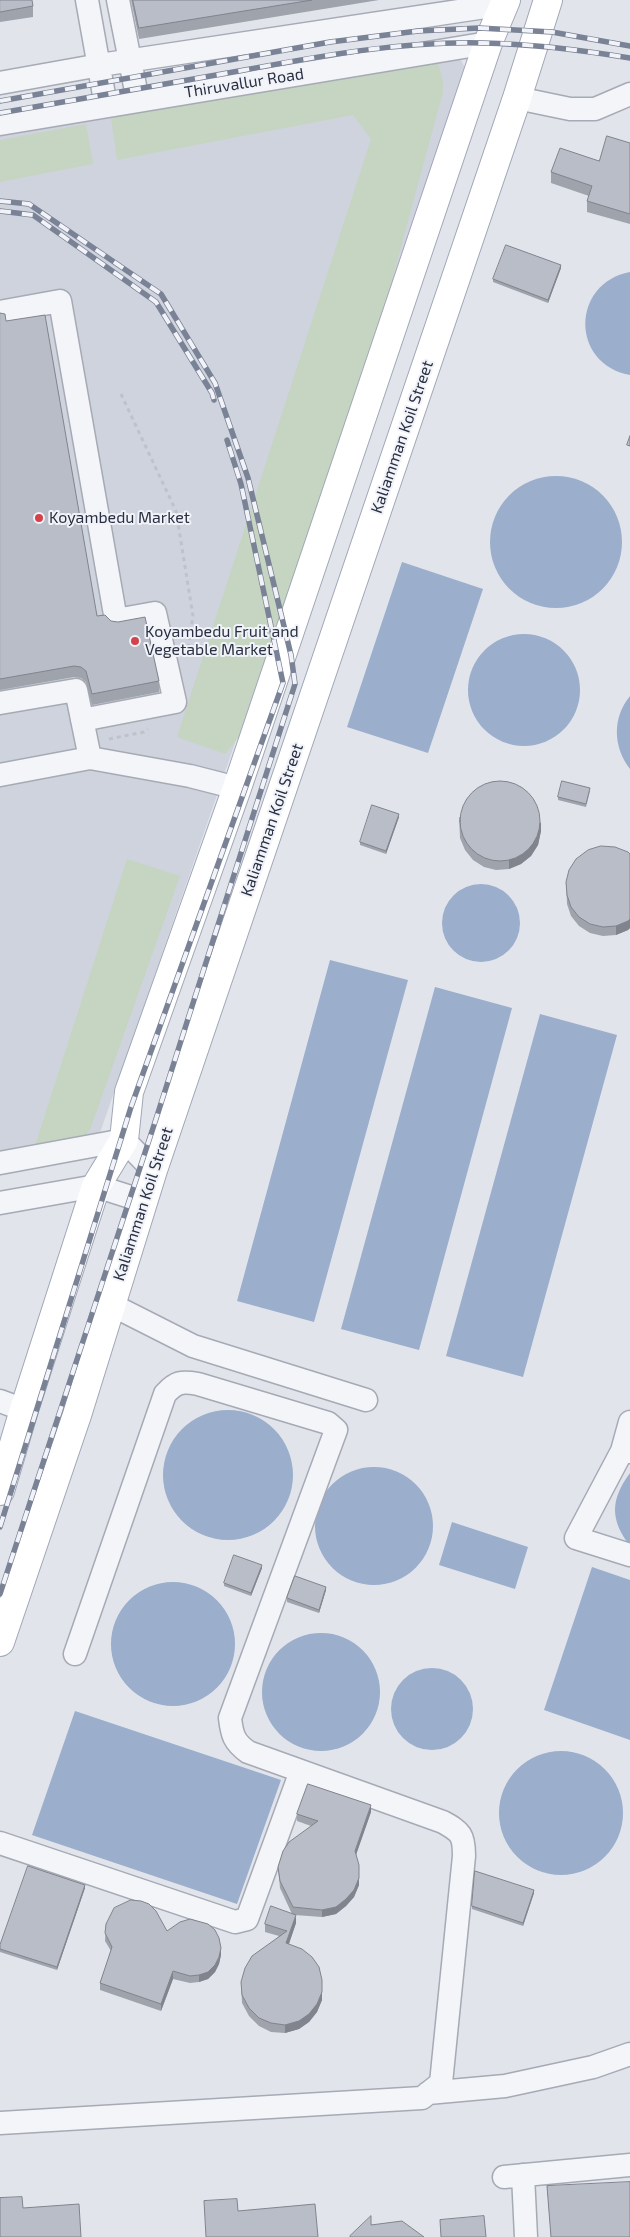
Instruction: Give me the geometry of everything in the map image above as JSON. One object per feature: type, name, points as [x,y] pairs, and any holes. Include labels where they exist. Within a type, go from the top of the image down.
[{"type":"main road","name":"Kaliamman Koil Street","points":[[0,1642],[77,1415],[153,1170],[517,98],[548,0]]},
{"type":"main road","points":[[0,1491],[12,1405],[96,1186],[124,1140],[129,1092],[237,788],[488,43],[506,2]]},
{"type":"street","points":[[87,0],[106,106]]},
{"type":"street","points":[[118,0],[138,101]]},
{"type":"street","points":[[0,83],[130,60],[506,2]]},
{"type":"street","name":"Thiruvallur Road","points":[[0,124],[488,43]]},
{"type":"street","points":[[517,98],[570,109],[595,109],[630,94]]},
{"type":"street","points":[[0,312],[60,302],[116,620],[155,614],[176,702],[82,720]]},
{"type":"street","points":[[0,703],[76,690],[90,758]]},
{"type":"street","points":[[0,776],[90,758],[190,776],[237,788]]},
{"type":"street","points":[[0,1163],[124,1140],[153,1170]]},
{"type":"street","points":[[0,1203],[96,1186],[143,1200]]},
{"type":"street","points":[[110,1304],[193,1346],[366,1400]]},
{"type":"street","points":[[0,2123],[422,2098],[441,2083],[464,1842],[458,1830],[443,1822],[248,1752],[238,1744],[232,1735],[230,1718],[336,1430],[328,1423],[198,1384],[187,1382],[174,1384],[165,1394],[75,1654]]},
{"type":"street","points":[[630,1422],[626,1452],[576,1538],[630,1555]]},
{"type":"street","points":[[0,1843],[235,1922],[247,1919],[301,1771]]},
{"type":"street","points":[[428,2093],[505,2086],[593,2067],[630,2054]]},
{"type":"street","points":[[526,2237],[514,2176],[630,2165]]},
{"type":"shaded area","name":"Koyambedu Fruit and Vegetable Market","points":[[459,56],[465,68],[466,76],[93,1153],[0,1168],[0,129]]},
{"type":"green space","points":[[436,55],[443,82],[443,92],[283,683],[225,754],[177,737],[371,139],[353,115],[117,160],[111,117]]},
{"type":"green space","points":[[86,124],[93,164],[0,182],[0,140]]},
{"type":"green space","points":[[127,859],[180,876],[90,1130],[83,1139],[33,1152]]},
{"type":"water","points":[[630,272],[630,375],[610,368],[596,356],[588,340],[585,324],[588,307],[597,291],[611,279]]},
{"type":"water","points":[[556,476],[569,477],[581,481],[603,495],[617,517],[621,529],[621,555],[617,567],[603,589],[581,603],[569,607],[556,608],[543,607],[531,603],[509,589],[495,567],[491,555],[490,542],[491,529],[495,517],[509,495],[531,481],[543,477]]},
{"type":"water","points":[[402,562],[483,589],[428,753],[347,727]]},
{"type":"water","points":[[524,634],[545,638],[564,650],[576,669],[580,690],[576,711],[564,730],[545,742],[524,746],[503,742],[484,730],[472,711],[468,690],[472,669],[484,650],[503,638]]},
{"type":"water","points":[[630,696],[630,769],[620,751],[617,732],[620,714]]},
{"type":"water","points":[[473,884],[489,884],[503,890],[514,901],[520,915],[520,931],[514,945],[503,956],[489,962],[473,962],[459,956],[448,945],[442,931],[442,915],[448,901],[459,890]]},
{"type":"water","points":[[330,960],[408,980],[314,1322],[237,1301]]},
{"type":"water","points":[[435,987],[512,1008],[419,1350],[341,1329]]},
{"type":"water","points":[[540,1014],[617,1035],[523,1377],[446,1356]]},
{"type":"water","points":[[228,1410],[253,1415],[274,1429],[288,1450],[293,1475],[288,1500],[274,1521],[253,1535],[228,1540],[203,1535],[182,1521],[168,1500],[163,1475],[168,1450],[182,1429],[203,1415]]},
{"type":"water","points":[[374,1467],[397,1472],[416,1484],[428,1503],[433,1526],[428,1549],[416,1568],[397,1580],[374,1585],[351,1580],[332,1568],[320,1549],[315,1526],[320,1503],[332,1484],[351,1472]]},
{"type":"water","points":[[630,1473],[630,1546],[623,1537],[616,1519],[615,1510],[619,1492]]},
{"type":"water","points":[[452,1522],[528,1547],[515,1589],[439,1565]]},
{"type":"water","points":[[592,1567],[630,1580],[630,1740],[544,1710]]},
{"type":"water","points":[[173,1582],[197,1587],[217,1600],[230,1620],[235,1644],[230,1668],[217,1688],[197,1701],[173,1706],[149,1701],[129,1688],[116,1668],[111,1644],[116,1620],[129,1600],[149,1587]]},
{"type":"water","points":[[321,1633],[344,1638],[363,1650],[375,1669],[380,1692],[375,1715],[363,1734],[344,1746],[321,1751],[298,1746],[279,1734],[267,1715],[262,1692],[267,1669],[279,1650],[298,1638]]},
{"type":"water","points":[[432,1668],[448,1671],[461,1680],[470,1693],[473,1709],[470,1725],[461,1738],[448,1747],[432,1750],[416,1747],[403,1738],[394,1725],[391,1709],[394,1693],[403,1680],[416,1671]]},
{"type":"water","points":[[75,1711],[281,1780],[237,1904],[32,1835]]},
{"type":"water","points":[[561,1751],[585,1756],[596,1761],[605,1769],[613,1778],[618,1789],[623,1813],[618,1837],[613,1848],[605,1857],[596,1865],[585,1870],[561,1875],[537,1870],[526,1865],[517,1857],[509,1848],[504,1837],[499,1813],[504,1789],[509,1778],[517,1769],[526,1761],[537,1756]]},
{"type":"building","points":[[0,0],[32,0],[33,6],[0,12]]},
{"type":"building","points":[[133,0],[312,0],[139,28]]},
{"type":"building","points":[[607,136],[630,143],[630,214],[587,201],[592,186],[551,172],[560,148],[599,161]]},
{"type":"building","points":[[506,245],[561,265],[548,300],[493,279]]},
{"type":"building","name":"Koyambedu Market","points":[[0,313],[5,314],[6,321],[45,315],[97,616],[105,615],[111,621],[118,622],[145,617],[159,681],[92,694],[86,671],[81,667],[74,666],[0,679]]},
{"type":"building","points":[[500,781],[515,784],[528,793],[537,806],[540,821],[537,836],[528,849],[515,858],[500,861],[485,858],[472,849],[463,836],[460,821],[463,806],[472,793],[485,784]]},
{"type":"building","points":[[562,781],[590,788],[586,804],[558,797]]},
{"type":"building","points":[[372,805],[399,814],[386,851],[360,842]]},
{"type":"building","points":[[601,846],[615,847],[630,854],[630,919],[616,926],[603,927],[590,924],[579,917],[571,907],[567,895],[566,882],[569,870],[576,859],[588,850]]},
{"type":"building","points":[[234,1555],[262,1565],[251,1593],[224,1583]]},
{"type":"building","points":[[295,1576],[326,1587],[319,1610],[287,1598]]},
{"type":"building","points":[[308,1784],[371,1805],[355,1851],[359,1865],[359,1878],[354,1890],[336,1907],[322,1910],[293,1907],[280,1881],[278,1867],[283,1851],[289,1842],[318,1821],[297,1814]]},
{"type":"building","points":[[28,1866],[85,1885],[57,1967],[0,1949]]},
{"type":"building","points":[[475,1871],[534,1890],[523,1923],[472,1906]]},
{"type":"building","points":[[131,1900],[149,1904],[156,1911],[167,1931],[180,1922],[190,1919],[208,1924],[215,1930],[219,1938],[221,1948],[215,1965],[208,1972],[199,1975],[190,1976],[173,1971],[161,2004],[100,1983],[112,1947],[105,1933],[106,1924],[114,1908]]},
{"type":"building","points":[[271,1906],[296,1915],[286,1943],[302,1949],[312,1957],[319,1967],[322,1980],[322,1992],[317,2004],[309,2014],[299,2021],[285,2025],[271,2023],[259,2018],[249,2008],[242,1995],[241,1982],[245,1968],[252,1956],[287,1931],[265,1924]]},
{"type":"building","points":[[630,2182],[630,2237],[551,2237],[547,2186]]},
{"type":"building","points":[[22,2197],[23,2208],[79,2204],[81,2237],[0,2237],[0,2198]]},
{"type":"building","points":[[237,2199],[238,2211],[315,2204],[318,2237],[206,2237],[204,2201]]},
{"type":"building","points":[[371,2216],[371,2225],[402,2221],[424,2237],[350,2237]]},
{"type":"building","points":[[484,2216],[486,2237],[441,2237],[440,2220]]},
{"type":"railway","points":[[0,101],[330,42],[418,31],[479,28],[552,32],[630,46]]},
{"type":"railway","points":[[0,113],[300,60],[422,44],[483,43],[520,45],[593,52],[630,58]]},
{"type":"railway","points":[[0,201],[29,204],[161,294],[215,383],[248,478],[291,655],[295,684],[156,1119],[0,1594]]},
{"type":"railway","points":[[0,211],[33,215],[156,302],[212,393],[214,400]]},
{"type":"railway","points":[[0,1527],[131,1107],[283,683],[241,484],[227,440]]},
{"type":"place","name":"Koyambedu Market","points":[[39,518]]},
{"type":"place","name":"Koyambedu Fruit and Vegetable Market","points":[[135,641]]}]
